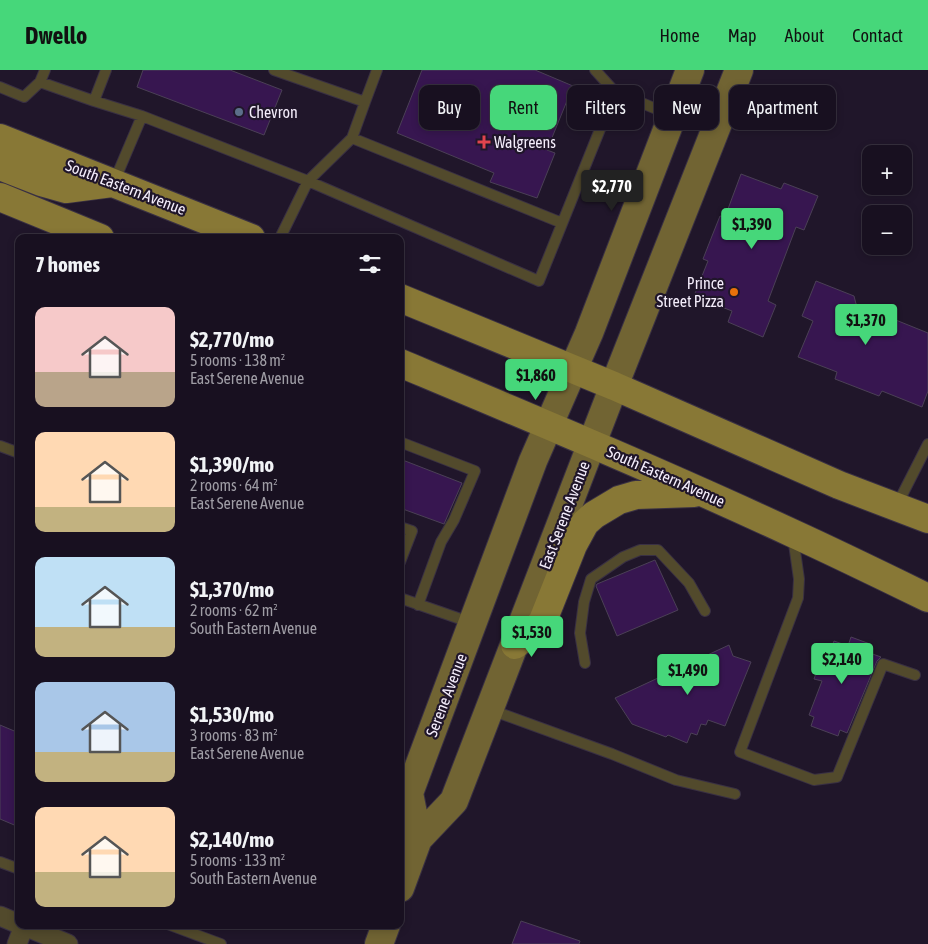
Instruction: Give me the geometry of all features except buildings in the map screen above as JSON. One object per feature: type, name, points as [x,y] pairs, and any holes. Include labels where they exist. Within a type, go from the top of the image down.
[{"type":"main road","name":"South Eastern Avenue","points":[[0,138],[241,234]]},
{"type":"main road","points":[[0,166],[41,182],[66,189],[114,183]]},
{"type":"main road","points":[[0,197],[90,234]]},
{"type":"main road","points":[[404,300],[614,386],[839,485],[928,519]]},
{"type":"main road","name":"South Eastern Avenue","points":[[404,365],[703,492],[928,598]]},
{"type":"main road","points":[[515,645],[542,623],[573,545],[585,523],[594,514],[619,500],[636,495],[703,492]]},
{"type":"street","points":[[684,85],[690,70]]},
{"type":"street","name":"East Serene Avenue","points":[[418,839],[454,801],[614,386],[739,70]]},
{"type":"street","points":[[573,369],[592,325],[666,130]]},
{"type":"street","name":"Serene Avenue","points":[[418,839],[409,793],[533,461],[573,369]]},
{"type":"street","points":[[404,877],[418,839]]},
{"type":"street","points":[[0,916],[15,922]]},
{"type":"street","points":[[17,944],[21,929]]},
{"type":"street","points":[[32,929],[68,944]]},
{"type":"street","points":[[379,944],[385,929]]},
{"type":"lane","points":[[0,87],[24,97],[40,82],[45,70]]},
{"type":"lane","points":[[94,102],[106,70]]},
{"type":"lane","points":[[274,70],[365,102]]},
{"type":"lane","points":[[282,234],[308,181],[352,138],[378,70]]},
{"type":"lane","points":[[595,70],[609,85]]},
{"type":"lane","points":[[40,82],[94,102],[142,116],[308,181],[539,281],[600,130]]},
{"type":"lane","points":[[114,183],[142,116]]},
{"type":"lane","points":[[352,138],[562,223]]},
{"type":"lane","points":[[404,444],[475,471],[454,520],[441,542],[418,604]]},
{"type":"lane","points":[[896,506],[928,444]]},
{"type":"lane","points":[[0,446],[15,452]]},
{"type":"lane","points":[[404,529],[412,532],[404,552]]},
{"type":"lane","points":[[792,533],[798,579],[798,598],[740,752],[814,780],[837,777],[883,664],[915,675]]},
{"type":"lane","points":[[585,663],[580,633],[584,602],[591,579],[623,557],[640,550],[658,550],[689,583],[704,611]]},
{"type":"lane","points":[[404,599],[473,624]]},
{"type":"lane","points":[[490,709],[560,734],[676,780],[735,794]]},
{"type":"lane","points":[[0,862],[15,868]]},
{"type":"lane","points":[[181,929],[221,944]]},
{"type":"place","name":"Chevron","points":[[239,112]]},
{"type":"place","name":"Walgreens","points":[[484,142]]},
{"type":"place","name":"Prince Street Pizza","points":[[734,292]]}]
